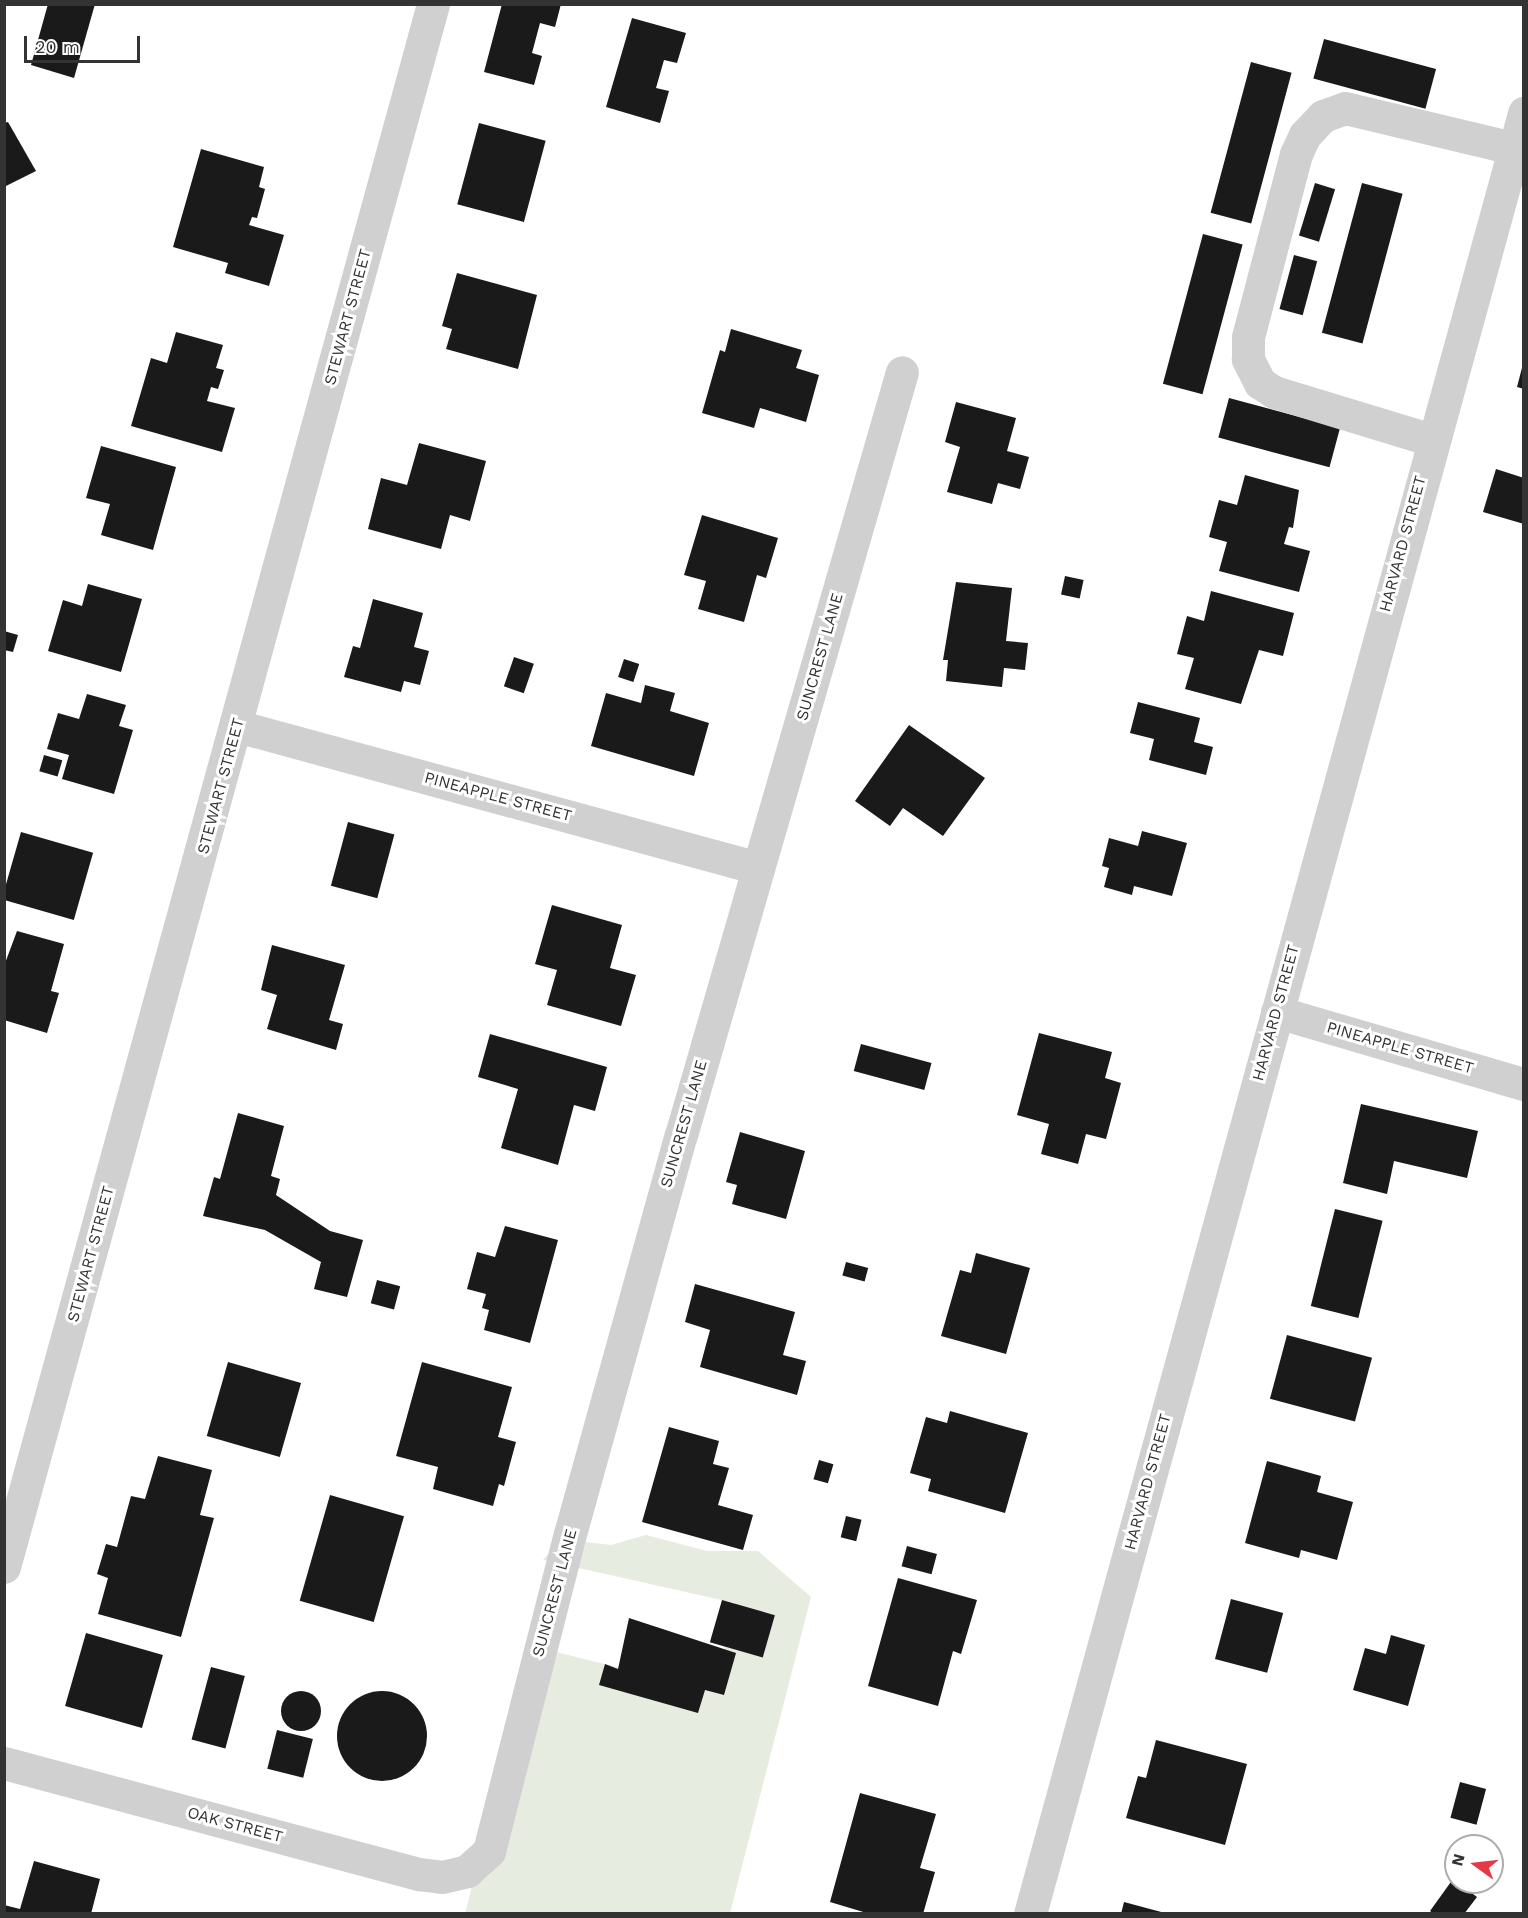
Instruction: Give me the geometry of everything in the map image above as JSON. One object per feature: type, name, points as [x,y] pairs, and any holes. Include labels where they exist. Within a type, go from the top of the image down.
[{"type":"street","name":"STEWART STREET","points":[[4,1567],[237,726],[433,4]]},
{"type":"street","points":[[1432,440],[1274,392],[1260,384],[1248,359],[1248,337],[1296,154],[1305,135],[1323,116],[1345,108],[1514,148]]},
{"type":"street","name":"HARVARD STREET","points":[[1030,1914],[1432,440],[1524,114]]},
{"type":"street","name":"SUNCREST LANE","points":[[467,1871],[489,1851],[570,1534],[758,868],[902,372]]},
{"type":"street","name":"PINEAPPLE STREET","points":[[237,726],[758,868]]},
{"type":"street","name":"PINEAPPLE STREET","points":[[1277,1012],[1524,1084]]},
{"type":"street","name":"OAK STREET","points":[[4,1763],[419,1874],[442,1877],[467,1871]]},
{"type":"shaded area","points":[[646,1535],[707,1551],[758,1551],[811,1597],[730,1913],[465,1914],[532,1646],[713,1691],[735,1603],[543,1560],[561,1539],[611,1545]]},
{"type":"building","points":[[48,4],[95,4],[74,78],[31,65]]},
{"type":"building","points":[[502,4],[561,4],[555,27],[540,23],[532,53],[542,56],[534,85],[484,72]]},
{"type":"building","points":[[632,18],[686,33],[677,63],[664,60],[656,88],[669,91],[660,123],[606,107]]},
{"type":"building","points":[[1324,39],[1436,69],[1425,109],[1313,79]]},
{"type":"building","points":[[1251,62],[1292,73],[1251,224],[1211,213]]},
{"type":"building","points":[[8,122],[36,171],[4,187],[4,123]]},
{"type":"building","points":[[479,123],[546,141],[524,222],[457,204]]},
{"type":"building","points":[[201,149],[264,167],[259,187],[265,189],[257,218],[252,217],[249,225],[284,235],[269,286],[225,273],[228,263],[173,247]]},
{"type":"building","points":[[1315,183],[1335,189],[1319,242],[1299,236]]},
{"type":"building","points":[[1362,183],[1403,194],[1362,344],[1322,333]]},
{"type":"building","points":[[1203,234],[1243,245],[1202,394],[1163,384]]},
{"type":"building","points":[[1294,255],[1317,261],[1303,315],[1280,309]]},
{"type":"building","points":[[457,273],[537,295],[518,369],[446,349],[452,329],[442,326]]},
{"type":"building","points":[[731,329],[802,350],[796,368],[819,375],[806,422],[760,408],[754,428],[702,413],[720,350],[725,352]]},
{"type":"building","points":[[176,332],[223,345],[216,368],[224,370],[218,389],[211,387],[207,401],[235,408],[222,452],[131,426],[151,358],[167,363]]},
{"type":"building","points":[[1524,364],[1524,389],[1517,387]]},
{"type":"building","points":[[1229,398],[1340,428],[1329,467],[1218,438]]},
{"type":"building","points":[[956,402],[1016,418],[1007,451],[1029,457],[1020,489],[998,483],[992,504],[947,492],[960,447],[945,442]]},
{"type":"building","points":[[419,443],[486,461],[470,521],[450,515],[441,549],[368,529],[381,478],[407,485]]},
{"type":"building","points":[[101,446],[176,467],[153,550],[101,535],[110,504],[86,498]]},
{"type":"building","points":[[1496,469],[1524,478],[1524,524],[1483,512]]},
{"type":"building","points":[[1245,475],[1299,490],[1293,528],[1289,527],[1284,544],[1310,551],[1299,592],[1219,571],[1227,542],[1209,537],[1219,500],[1237,505]]},
{"type":"building","points":[[702,515],[778,538],[766,578],[757,575],[744,622],[698,609],[706,581],[684,575]]},
{"type":"building","points":[[1065,576],[1084,580],[1080,599],[1061,595]]},
{"type":"building","points":[[956,582],[1012,588],[1006,641],[1028,643],[1025,670],[1004,668],[1002,687],[946,681],[948,660],[943,660]]},
{"type":"building","points":[[88,584],[142,599],[121,672],[48,651],[63,600],[82,606]]},
{"type":"building","points":[[1211,591],[1294,613],[1283,656],[1259,650],[1241,704],[1185,689],[1194,658],[1177,654],[1187,616],[1204,621]]},
{"type":"building","points":[[373,599],[423,613],[414,647],[429,651],[420,685],[404,681],[401,692],[344,677],[353,646],[360,648]]},
{"type":"building","points":[[4,631],[18,635],[13,652],[4,650]]},
{"type":"building","points":[[514,657],[534,664],[524,693],[504,686]]},
{"type":"building","points":[[624,659],[639,664],[633,682],[618,677]]},
{"type":"building","points":[[645,685],[675,693],[670,711],[709,723],[694,776],[591,746],[606,693],[641,703]]},
{"type":"building","points":[[87,694],[126,705],[119,726],[133,730],[114,794],[62,779],[69,755],[47,749],[58,713],[79,719]]},
{"type":"building","points":[[1138,702],[1200,718],[1194,742],[1213,747],[1206,775],[1149,760],[1154,739],[1130,733]]},
{"type":"building","points":[[909,725],[985,778],[943,836],[903,808],[890,826],[855,801]]},
{"type":"building","points":[[44,755],[62,760],[58,777],[39,771]]},
{"type":"building","points":[[348,822],[394,834],[377,898],[331,886]]},
{"type":"building","points":[[1142,831],[1187,843],[1172,896],[1134,886],[1132,895],[1104,887],[1109,868],[1102,866],[1109,838],[1138,846]]},
{"type":"building","points":[[21,832],[93,853],[74,920],[4,900],[4,891]]},
{"type":"building","points":[[552,905],[622,925],[610,968],[636,975],[621,1026],[547,1005],[557,970],[535,964]]},
{"type":"building","points":[[17,931],[64,944],[51,991],[59,993],[47,1033],[4,1020],[4,966]]},
{"type":"building","points":[[272,945],[345,965],[329,1020],[343,1024],[336,1050],[267,1029],[277,995],[261,990]]},
{"type":"building","points":[[1039,1033],[1112,1052],[1105,1078],[1121,1083],[1106,1139],[1086,1134],[1078,1164],[1041,1154],[1049,1124],[1017,1115]]},
{"type":"building","points":[[490,1034],[607,1067],[595,1111],[574,1105],[558,1165],[501,1148],[518,1089],[478,1077]]},
{"type":"building","points":[[861,1044],[932,1063],[924,1090],[854,1071]]},
{"type":"building","points":[[1361,1104],[1478,1131],[1467,1178],[1394,1161],[1387,1194],[1343,1183]]},
{"type":"building","points":[[238,1113],[284,1126],[271,1176],[280,1179],[276,1195],[330,1231],[363,1240],[347,1297],[314,1289],[321,1262],[265,1230],[203,1216],[214,1177],[220,1179]]},
{"type":"building","points":[[740,1132],[805,1151],[786,1219],[732,1204],[737,1185],[726,1182]]},
{"type":"building","points":[[1335,1209],[1383,1221],[1358,1318],[1311,1306]]},
{"type":"building","points":[[505,1226],[558,1240],[530,1343],[484,1330],[489,1310],[482,1308],[486,1294],[467,1289],[477,1252],[495,1257]]},
{"type":"building","points":[[976,1253],[1030,1268],[1006,1354],[941,1336],[960,1270],[971,1273]]},
{"type":"building","points":[[846,1262],[868,1268],[865,1281],[842,1276]]},
{"type":"building","points":[[377,1280],[400,1286],[394,1309],[371,1303]]},
{"type":"building","points":[[695,1284],[795,1312],[783,1355],[806,1361],[797,1395],[700,1367],[710,1330],[685,1322]]},
{"type":"building","points":[[1287,1335],[1372,1358],[1355,1422],[1270,1399]]},
{"type":"building","points":[[228,1362],[301,1383],[280,1457],[207,1436]]},
{"type":"building","points":[[422,1362],[512,1387],[498,1437],[516,1442],[504,1486],[499,1484],[493,1506],[433,1489],[438,1467],[396,1456]]},
{"type":"building","points":[[950,1411],[1028,1433],[1005,1513],[928,1491],[931,1479],[910,1473],[926,1417],[947,1423]]},
{"type":"building","points":[[669,1427],[719,1441],[713,1464],[729,1468],[718,1505],[753,1515],[743,1550],[642,1522]]},
{"type":"building","points":[[158,1456],[212,1470],[200,1515],[214,1518],[181,1637],[98,1614],[108,1578],[97,1574],[106,1544],[117,1547],[131,1496],[145,1499]]},
{"type":"building","points":[[819,1460],[833,1464],[828,1483],[813,1479]]},
{"type":"building","points":[[1267,1461],[1321,1476],[1317,1492],[1353,1502],[1337,1560],[1301,1550],[1299,1558],[1245,1543]]},
{"type":"building","points":[[330,1495],[404,1516],[374,1622],[300,1601]]},
{"type":"building","points":[[846,1516],[862,1520],[856,1541],[841,1537]]},
{"type":"building","points":[[907,1546],[937,1554],[932,1574],[902,1566]]},
{"type":"building","points":[[898,1578],[977,1600],[961,1654],[953,1651],[938,1706],[868,1686]]},
{"type":"building","points":[[1231,1599],[1283,1613],[1267,1673],[1215,1659]]},
{"type":"building","points":[[722,1600],[775,1615],[763,1657],[710,1642]]},
{"type":"building","points":[[629,1618],[736,1653],[724,1695],[705,1690],[698,1713],[599,1685],[605,1664],[618,1669]]},
{"type":"building","points":[[86,1633],[163,1655],[142,1728],[65,1706]]},
{"type":"building","points":[[1391,1635],[1425,1645],[1408,1706],[1353,1690],[1365,1648],[1386,1654]]},
{"type":"building","points":[[211,1667],[245,1676],[225,1749],[192,1739]]},
{"type":"building","points":[[301,1691],[309,1692],[315,1697],[320,1703],[320,1719],[315,1725],[309,1730],[301,1731],[293,1730],[287,1725],[282,1719],[281,1711],[282,1703],[287,1697],[293,1692]]},
{"type":"building","points":[[382,1691],[399,1694],[414,1704],[424,1719],[427,1736],[424,1753],[414,1768],[399,1778],[382,1781],[365,1778],[350,1768],[340,1753],[337,1736],[340,1719],[350,1704],[365,1694]]},
{"type":"building","points":[[277,1730],[313,1739],[303,1778],[267,1769]]},
{"type":"building","points":[[1156,1740],[1247,1764],[1225,1845],[1126,1818],[1138,1776],[1146,1778]]},
{"type":"building","points":[[1460,1782],[1486,1789],[1477,1825],[1450,1818]]},
{"type":"building","points":[[860,1793],[936,1814],[920,1868],[935,1872],[923,1914],[870,1914],[830,1902]]},
{"type":"building","points":[[34,1861],[100,1879],[91,1914],[4,1914],[4,1905],[20,1909]]},
{"type":"building","points":[[1444,1892],[1444,1894],[1473,1894],[1477,1897],[1464,1914],[1434,1914],[1430,1911]]},
{"type":"building","points":[[1124,1902],[1165,1913],[1121,1914]]}]
